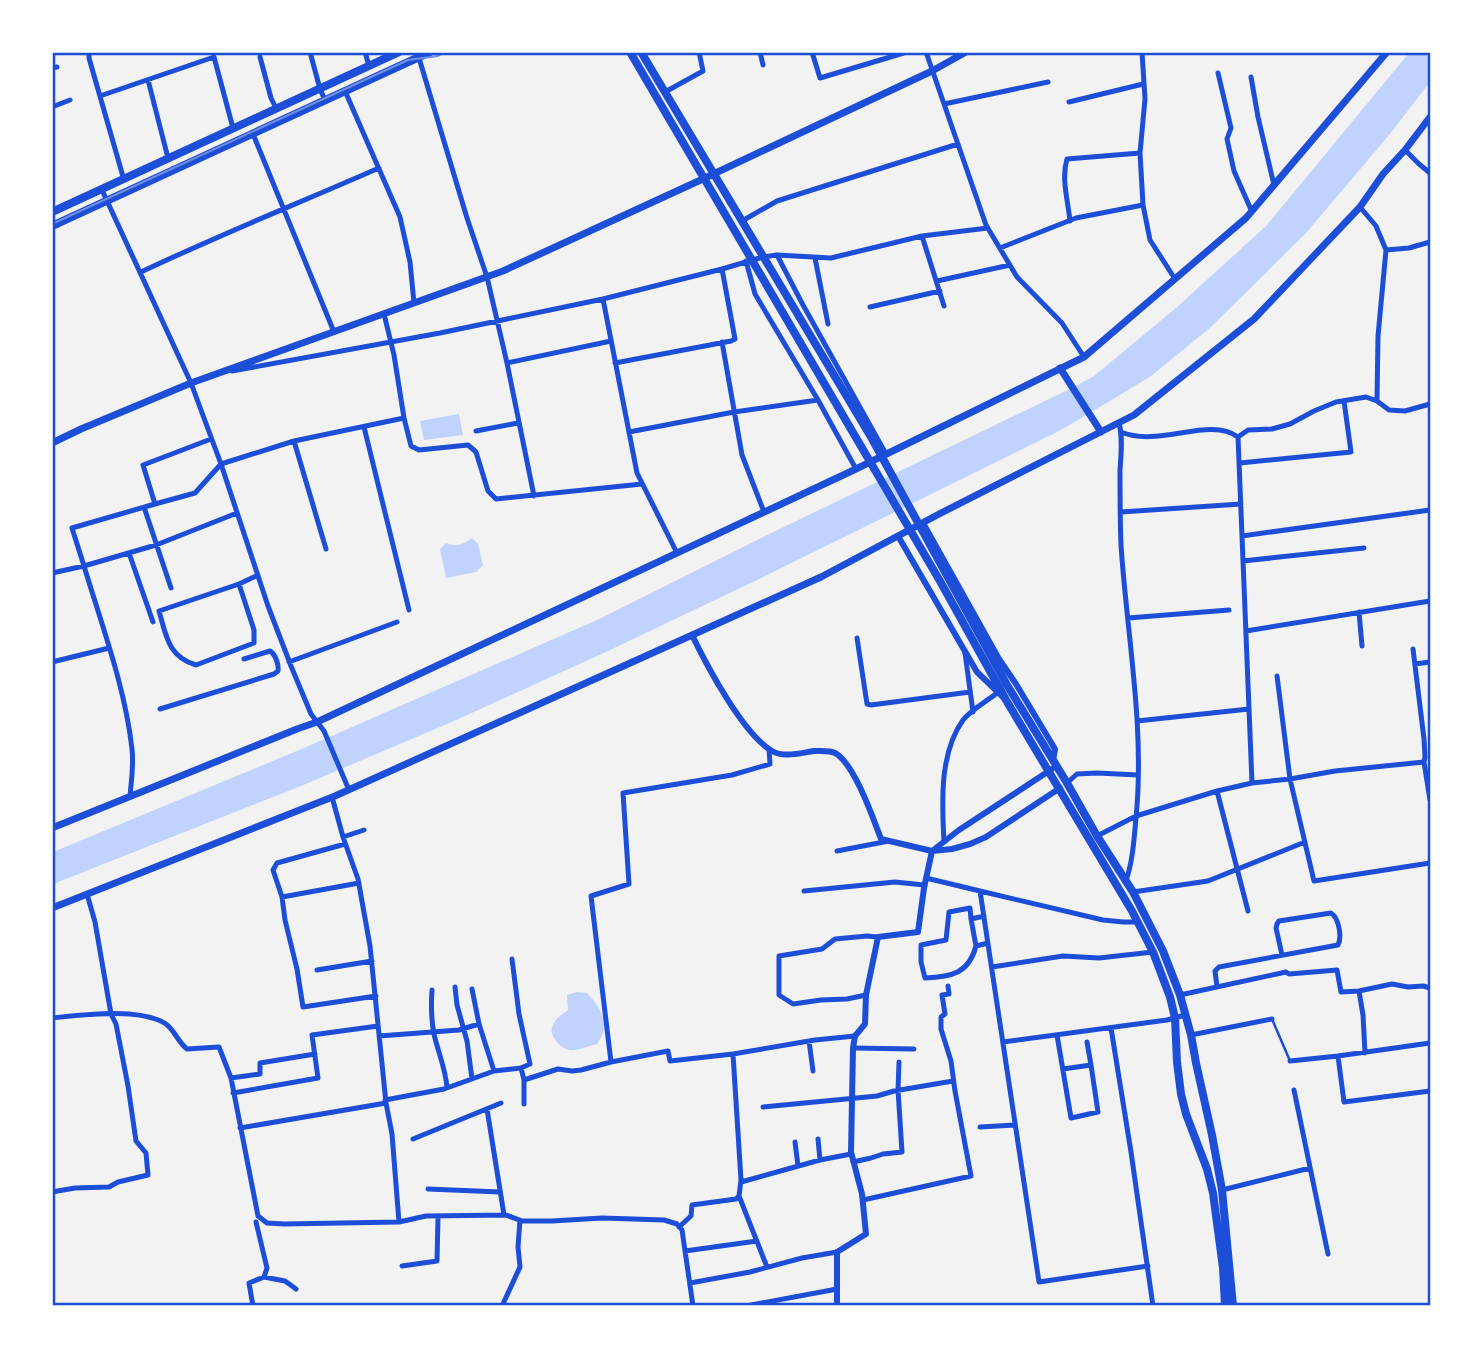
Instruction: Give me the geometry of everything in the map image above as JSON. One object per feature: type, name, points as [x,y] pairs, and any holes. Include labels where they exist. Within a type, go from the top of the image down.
[{"type":"main road","points":[[52,212],[399,52]]},
{"type":"main road","points":[[52,226],[430,52]]},
{"type":"main road","points":[[630,52],[709,176],[742,221],[777,279],[870,437],[1006,700],[1067,783],[1133,892],[1163,951],[1180,995],[1191,1035],[1222,1190],[1233,1306]]},
{"type":"main road","points":[[641,52],[709,176],[749,260],[768,288],[1001,689],[1053,766],[1059,789],[1153,952],[1175,1018],[1177,1062],[1186,1114],[1208,1168],[1223,1268],[1225,1306]]},
{"type":"main road","points":[[52,443],[191,383],[503,271],[932,71],[965,52]]},
{"type":"main road","points":[[52,828],[317,722],[1062,371],[1084,357],[1247,218],[1387,52]]},
{"type":"main road","points":[[52,908],[349,790],[821,578],[1099,430],[1134,415],[1254,319],[1360,207],[1383,174],[1430,117]]},
{"type":"main road","points":[[1062,371],[1099,430]]},
{"type":"street","points":[[89,52],[124,180]]},
{"type":"street","points":[[310,52],[320,89],[326,100]]},
{"type":"street","points":[[365,52],[369,66]]},
{"type":"street","points":[[665,92],[703,71],[699,52]]},
{"type":"street","points":[[760,52],[763,65]]},
{"type":"street","points":[[812,52],[820,78],[907,52]]},
{"type":"street","points":[[926,52],[988,229],[1017,277],[1062,323],[1084,357]]},
{"type":"street","points":[[1142,52],[1144,99],[1140,153],[1143,205],[1150,240],[1175,279]]},
{"type":"street","points":[[100,96],[214,57],[233,128]]},
{"type":"street","points":[[260,57],[276,108]]},
{"type":"street","points":[[419,58],[487,277],[534,496]]},
{"type":"street","points":[[1218,73],[1231,128],[1227,139],[1234,171],[1252,212]]},
{"type":"street","points":[[1251,77],[1274,185]]},
{"type":"street","points":[[148,80],[168,159]]},
{"type":"street","points":[[944,104],[1048,82]]},
{"type":"street","points":[[1069,102],[1143,83]]},
{"type":"street","points":[[345,91],[400,217],[410,262],[414,303]]},
{"type":"street","points":[[52,107],[70,100]]},
{"type":"street","points":[[253,134],[334,332]]},
{"type":"street","points":[[742,221],[777,201],[958,144]]},
{"type":"street","points":[[1405,150],[1430,173]]},
{"type":"street","points":[[1070,221],[1065,184],[1067,159],[1140,153]]},
{"type":"street","points":[[141,272],[204,242],[379,168]]},
{"type":"street","points":[[102,190],[191,383],[290,664],[349,790]]},
{"type":"street","points":[[1000,248],[1070,221],[1143,205]]},
{"type":"street","points":[[1360,207],[1376,226],[1386,250],[1378,336],[1377,401]]},
{"type":"street","points":[[219,373],[391,342],[603,299],[762,257],[777,255],[831,258],[922,236],[988,229]]},
{"type":"street","points":[[922,236],[944,306]]},
{"type":"street","points":[[1386,250],[1409,248],[1430,242]]},
{"type":"street","points":[[777,255],[886,454]]},
{"type":"street","points":[[815,258],[828,324]]},
{"type":"street","points":[[749,260],[755,294],[856,469]]},
{"type":"street","points":[[937,281],[1010,265]]},
{"type":"street","points":[[615,363],[735,339],[722,269]]},
{"type":"street","points":[[870,307],[940,291]]},
{"type":"street","points":[[603,299],[637,473],[677,552]]},
{"type":"street","points":[[384,314],[411,446],[419,450],[468,445],[476,452],[488,491],[496,499],[642,484]]},
{"type":"street","points":[[506,363],[611,341]]},
{"type":"street","points":[[722,342],[741,455],[764,512]]},
{"type":"street","points":[[1238,437],[1248,430],[1272,429],[1290,424],[1336,402],[1366,397],[1389,410],[1405,411],[1430,404]]},
{"type":"street","points":[[629,432],[734,412],[818,400]]},
{"type":"street","points":[[1240,463],[1351,452],[1344,401]]},
{"type":"street","points":[[130,797],[133,751],[123,703],[72,528],[195,492],[220,464],[293,441],[404,418]]},
{"type":"street","points":[[476,431],[518,423]]},
{"type":"street","points":[[1119,423],[1122,432],[1121,545],[1137,721],[1138,775],[1136,816],[1126,881]]},
{"type":"street","points":[[364,427],[409,610]]},
{"type":"street","points":[[1122,432],[1133,437],[1158,437],[1205,430],[1230,431],[1238,437],[1252,783]]},
{"type":"street","points":[[155,504],[143,464],[211,439]]},
{"type":"street","points":[[293,441],[326,549]]},
{"type":"street","points":[[1121,512],[1241,504]]},
{"type":"street","points":[[145,507],[171,588]]},
{"type":"street","points":[[1242,536],[1430,510]]},
{"type":"street","points":[[52,573],[156,545],[237,513]]},
{"type":"street","points":[[866,995],[793,1004],[779,995],[779,956],[822,949],[835,939],[918,932],[932,851],[1053,766],[1055,749],[999,659],[923,523]]},
{"type":"street","points":[[898,536],[977,672],[1001,689],[964,719],[951,744],[944,780],[944,842]]},
{"type":"street","points":[[1243,562],[1364,548]]},
{"type":"street","points":[[129,553],[153,622]]},
{"type":"street","points":[[239,584],[254,630],[254,643],[196,665],[177,656],[169,643],[159,611],[258,577]]},
{"type":"street","points":[[1246,631],[1430,601]]},
{"type":"street","points":[[1128,618],[1229,610]]},
{"type":"street","points":[[1359,612],[1362,646]]},
{"type":"street","points":[[160,709],[274,674],[290,664],[397,622]]},
{"type":"street","points":[[692,635],[741,720],[763,745],[774,752],[790,755],[823,750],[836,754],[848,766],[881,839],[932,851],[952,849],[986,837],[1077,774],[1138,775]]},
{"type":"street","points":[[857,638],[867,704],[970,692]]},
{"type":"street","points":[[52,662],[109,648]]},
{"type":"street","points":[[964,649],[973,712]]},
{"type":"street","points":[[1413,649],[1427,738],[1424,762],[1430,800]]},
{"type":"street","points":[[244,659],[270,651],[273,653],[285,650]]},
{"type":"street","points":[[273,653],[278,671]]},
{"type":"street","points":[[1415,664],[1430,662]]},
{"type":"street","points":[[1277,677],[1290,779],[1314,881],[1430,863]]},
{"type":"street","points":[[1137,721],[1249,709]]},
{"type":"street","points":[[611,1062],[591,895],[629,884],[623,793],[732,775],[770,764],[769,749]]},
{"type":"street","points":[[1097,836],[1136,816],[1252,783],[1424,762]]},
{"type":"street","points":[[1217,791],[1248,911]]},
{"type":"street","points":[[332,797],[359,883],[372,961],[399,1222]]},
{"type":"street","points":[[364,830],[344,840],[277,863],[273,870],[282,897],[303,1007],[376,996]]},
{"type":"street","points":[[837,851],[890,841]]},
{"type":"street","points":[[1133,892],[1208,881],[1305,842]]},
{"type":"street","points":[[804,891],[925,882],[979,891],[1103,920],[1138,922]]},
{"type":"street","points":[[282,897],[359,883]]},
{"type":"street","points":[[979,891],[1039,1282],[1148,1266]]},
{"type":"street","points":[[52,1192],[109,1187],[118,1182],[148,1175],[146,1153],[136,1141],[116,1024],[111,1014],[95,922],[86,894]]},
{"type":"street","points":[[970,908],[976,946],[972,960],[958,972],[941,978],[925,978],[921,945],[946,940],[949,912],[970,908]]},
{"type":"street","points":[[1217,987],[1215,971],[1219,967],[1338,945],[1340,940],[1337,918],[1331,913],[1279,921],[1276,928],[1282,955]]},
{"type":"street","points":[[971,919],[984,916]]},
{"type":"street","points":[[690,1283],[837,1252],[866,1234],[863,1200],[852,1158],[853,1048],[855,1036],[865,1024],[866,995],[878,937]]},
{"type":"street","points":[[976,946],[988,943]]},
{"type":"street","points":[[992,967],[1063,956],[1099,958],[1153,952]]},
{"type":"street","points":[[240,1128],[447,1088],[494,1071],[521,1068],[530,1064],[519,1014],[512,959]]},
{"type":"street","points":[[317,970],[372,961]]},
{"type":"street","points":[[1180,995],[1286,972],[1289,974],[1337,970],[1342,992],[1392,984],[1430,988]]},
{"type":"street","points":[[863,1200],[971,1176],[947,1045],[941,1029],[941,1017],[944,1014],[942,995],[949,993],[948,986]]},
{"type":"street","points":[[455,987],[472,1079]]},
{"type":"street","points":[[472,989],[479,1024],[494,1071]]},
{"type":"street","points":[[432,990],[433,1033],[447,1088]]},
{"type":"street","points":[[1359,991],[1365,1053]]},
{"type":"street","points":[[52,1018],[124,1013],[164,1023],[187,1049],[219,1047],[230,1077],[258,1216],[267,1223],[399,1222],[426,1216],[504,1215],[520,1220],[551,1221],[602,1218],[664,1220],[677,1224],[682,1230],[693,1306]]},
{"type":"street","points":[[1003,1042],[1185,1015]]},
{"type":"street","points":[[1191,1035],[1272,1018]]},
{"type":"street","points":[[379,1036],[459,1030],[479,1024]]},
{"type":"street","points":[[233,1093],[318,1078],[312,1035],[379,1026]]},
{"type":"street","points":[[1111,1028],[1153,1306]]},
{"type":"street","points":[[1057,1035],[1071,1118],[1099,1110],[1087,1042]]},
{"type":"street","points":[[524,1080],[558,1069],[581,1070],[668,1051],[670,1061],[855,1036]]},
{"type":"street","points":[[808,1041],[813,1071]]},
{"type":"street","points":[[1290,1061],[1430,1044]]},
{"type":"street","points":[[853,1048],[914,1049]]},
{"type":"street","points":[[230,1077],[260,1074],[260,1063],[315,1054]]},
{"type":"street","points":[[733,1054],[741,1182],[739,1196],[767,1267]]},
{"type":"street","points":[[1338,1056],[1344,1102],[1430,1091]]},
{"type":"street","points":[[741,1182],[820,1160],[871,1158],[902,1152],[899,1062]]},
{"type":"street","points":[[1063,1069],[1091,1065]]},
{"type":"street","points":[[521,1068],[524,1104]]},
{"type":"street","points":[[763,1107],[877,1096],[953,1081]]},
{"type":"street","points":[[1294,1090],[1328,1254]]},
{"type":"street","points":[[413,1139],[501,1103]]},
{"type":"street","points":[[487,1109],[504,1215]]},
{"type":"street","points":[[980,1127],[1015,1125]]},
{"type":"street","points":[[818,1139],[820,1160]]},
{"type":"street","points":[[795,1142],[798,1166]]},
{"type":"street","points":[[1222,1190],[1310,1168]]},
{"type":"street","points":[[428,1189],[500,1192]]},
{"type":"street","points":[[679,1227],[691,1216],[692,1205],[736,1199],[739,1196]]},
{"type":"street","points":[[402,1266],[438,1261],[438,1217]]},
{"type":"street","points":[[502,1306],[520,1267],[520,1220]]},
{"type":"street","points":[[256,1222],[267,1268],[264,1277]]},
{"type":"street","points":[[685,1251],[757,1241]]},
{"type":"street","points":[[837,1252],[838,1306]]},
{"type":"street","points":[[253,1306],[249,1283],[264,1277],[285,1281],[296,1289]]},
{"type":"street","points":[[746,1306],[837,1289]]},
{"type":"lane","points":[[1272,1018],[1290,1061]]},
{"type":"water","points":[[1409,53],[1430,53],[1430,82],[1389,135],[1306,233],[1211,327],[1151,376],[1061,430],[608,651],[301,786],[53,884],[53,852],[304,748],[597,620],[1094,376],[1176,308],[1266,226]]},
{"type":"water","points":[[459,414],[463,435],[424,440],[420,421]]},
{"type":"water","points":[[472,538],[478,544],[483,565],[476,572],[446,578],[440,549],[446,543],[459,545]]},
{"type":"water","points":[[587,993],[594,1001],[604,1027],[597,1044],[570,1050],[556,1041],[552,1027],[556,1019],[568,1010],[567,995]]},
{"type":"tram line","points":[[52,224],[408,60],[438,56],[445,52]]}]
